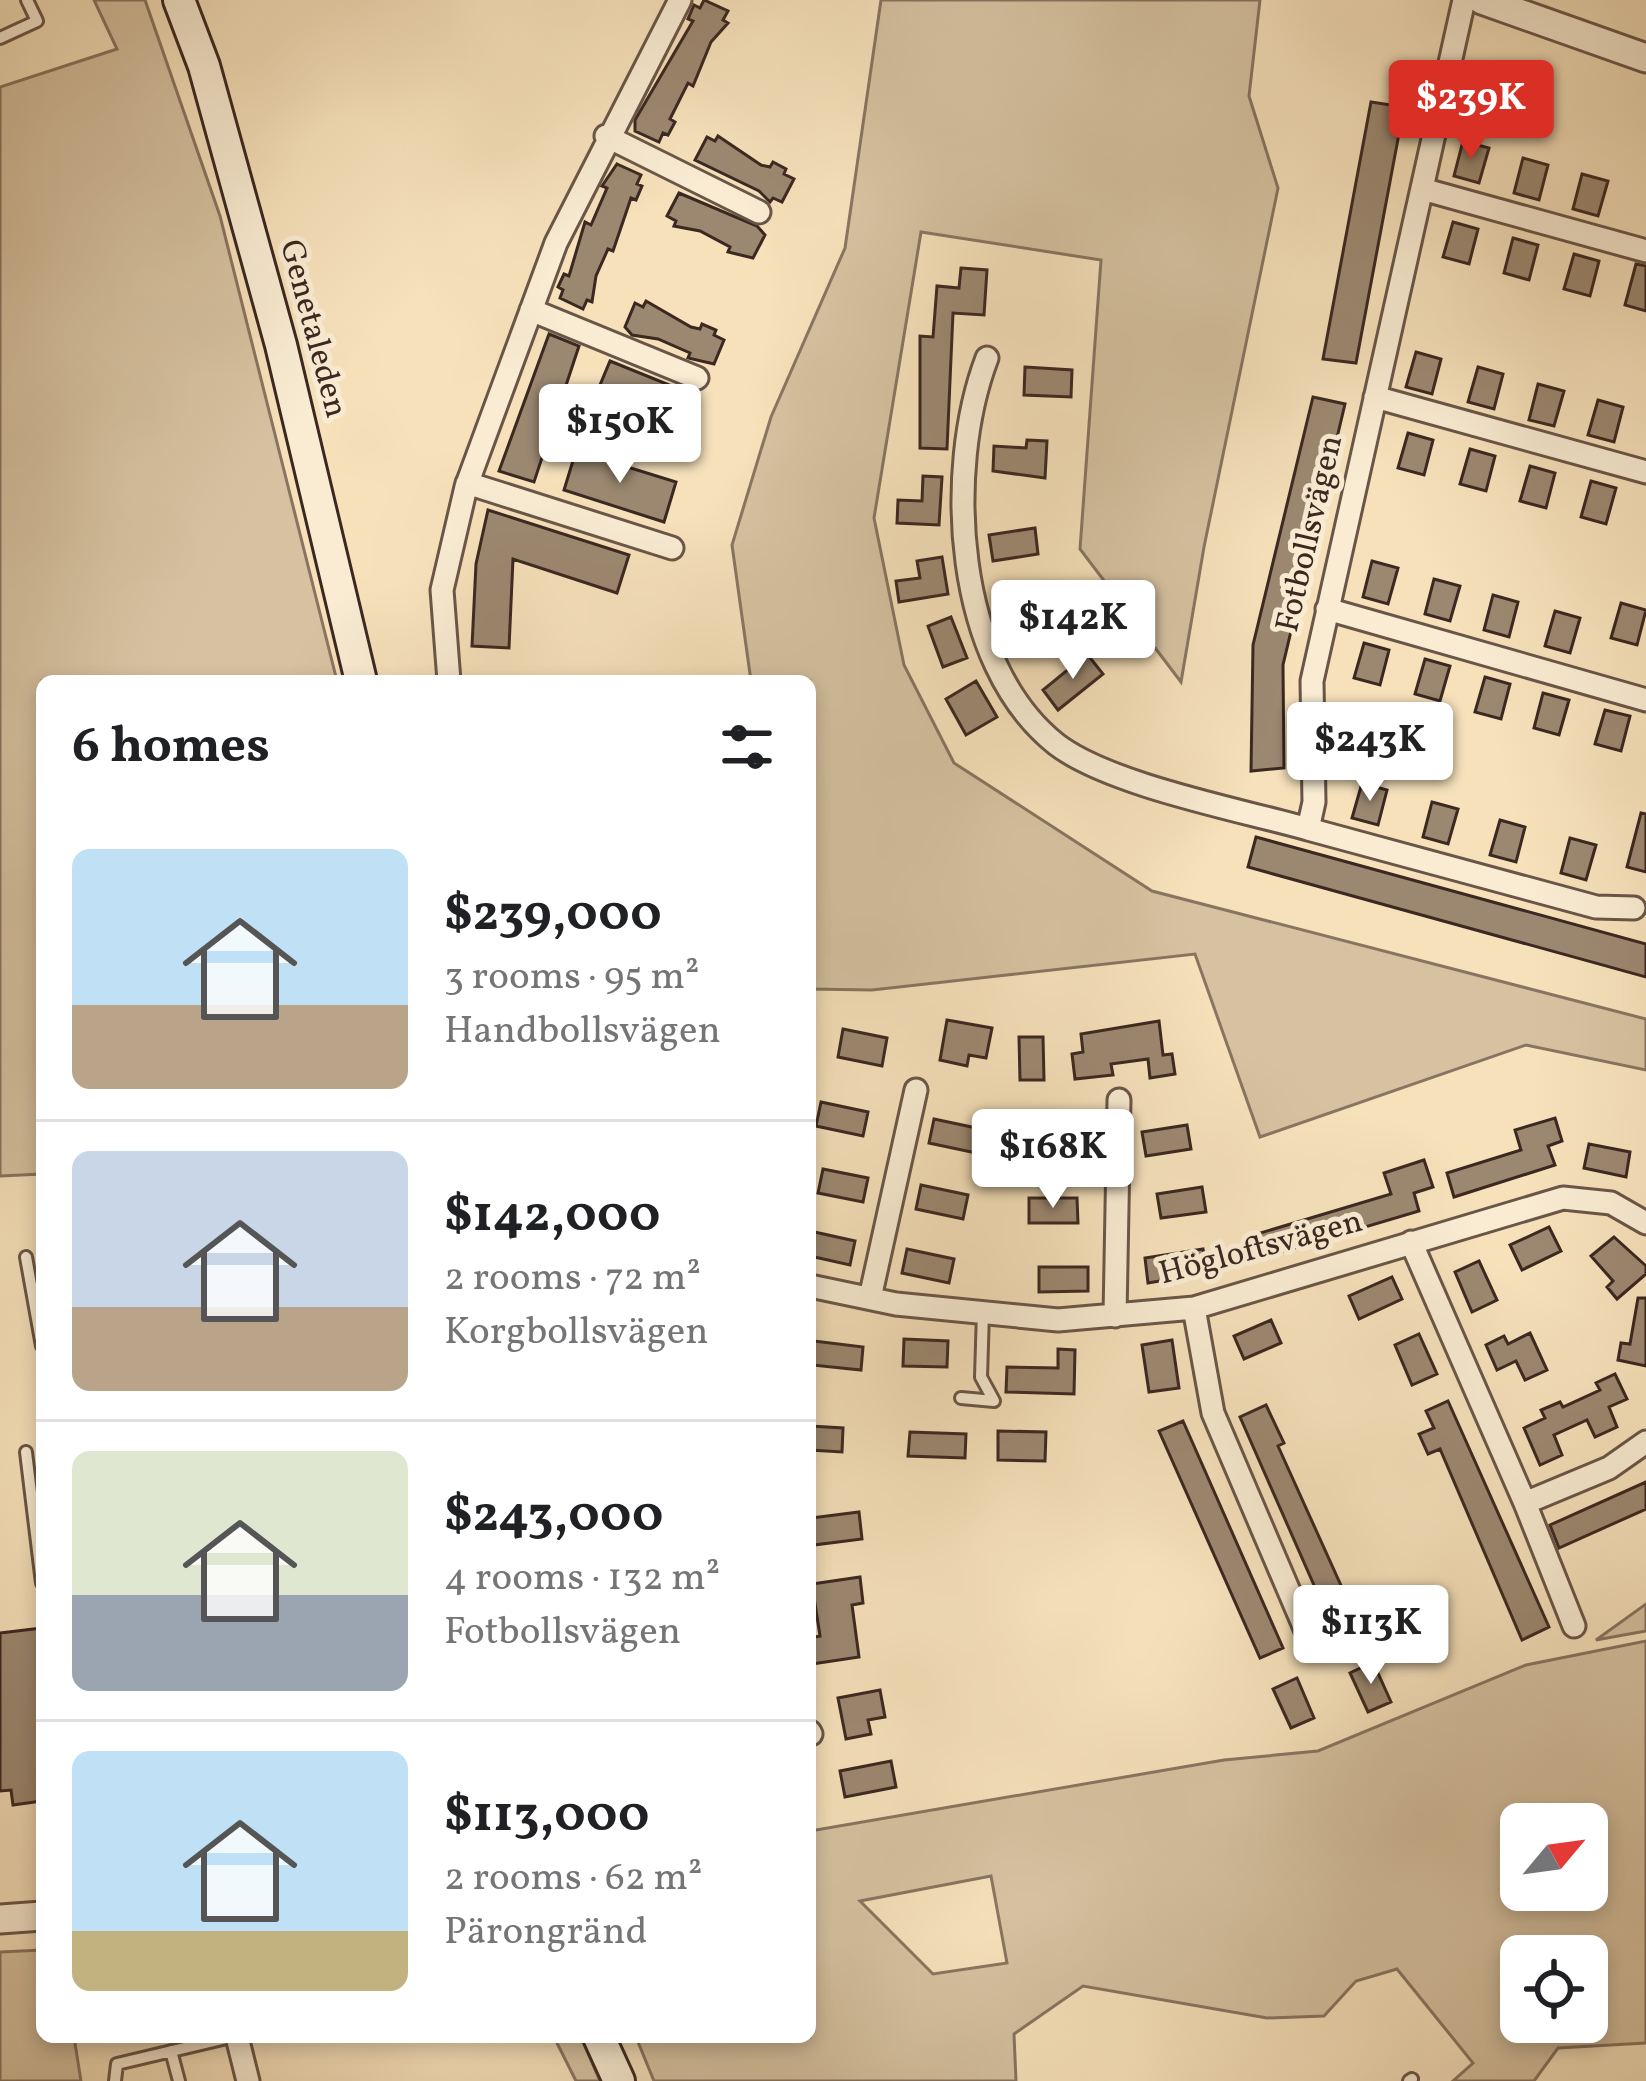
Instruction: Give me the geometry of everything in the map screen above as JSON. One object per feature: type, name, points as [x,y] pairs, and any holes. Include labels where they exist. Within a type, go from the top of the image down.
[{"type":"main road","name":"Genetaleden","points":[[179,0],[204,66],[280,345],[361,675]]},
{"type":"main road","points":[[602,2043],[619,2081]]},
{"type":"street","points":[[449,675],[442,590],[467,483],[531,310],[606,136],[680,0]]},
{"type":"street","name":"Fotbollsvägen","points":[[1308,829],[1314,802],[1312,681],[1465,0]]},
{"type":"street","points":[[1482,0],[1646,58]]},
{"type":"street","points":[[606,136],[759,212]]},
{"type":"street","points":[[1422,189],[1646,251]]},
{"type":"street","points":[[531,310],[697,378]]},
{"type":"street","points":[[986,358],[975,390],[964,516],[972,606],[1001,677],[1033,721],[1086,761],[1308,829],[1596,907],[1634,908]]},
{"type":"street","points":[[1375,398],[1646,472]]},
{"type":"street","points":[[467,483],[672,548]]},
{"type":"street","points":[[1327,609],[1646,700]]},
{"type":"street","points":[[870,1298],[916,1090]]},
{"type":"street","points":[[1115,1316],[1119,1100]]},
{"type":"street","name":"Högloftsvägen","points":[[816,1287],[1058,1320],[1115,1316],[1194,1308],[1563,1198],[1611,1203],[1646,1222]]},
{"type":"street","name":"Högloftsvägen","points":[[1411,1242],[1574,1626]]},
{"type":"street","points":[[1194,1308],[1213,1413],[1309,1638]]},
{"type":"street","points":[[1525,1503],[1609,1468],[1646,1442]]},
{"type":"street","points":[[0,1919],[36,1916]]},
{"type":"street","points":[[236,2043],[248,2081]]},
{"type":"lane","points":[[0,38],[37,22],[28,0]]},
{"type":"lane","points":[[26,1257],[36,1313]]},
{"type":"lane","points":[[961,1398],[994,1402],[982,1377],[982,1312]]},
{"type":"lane","points":[[26,1452],[36,1534]]},
{"type":"lane","points":[[115,2081],[117,2064],[207,2043]]},
{"type":"lane","points":[[171,2051],[179,2081]]},
{"type":"shaded area","points":[[94,0],[145,0],[220,216],[335,675],[36,675],[36,1174],[0,1176],[0,87],[117,49]]},
{"type":"shaded area","points":[[881,0],[1260,0],[1249,96],[1278,188],[1181,682],[1080,549],[1101,260],[921,232],[874,518],[904,665],[954,763],[1152,891],[1646,1019],[1646,1070],[1526,1045],[1260,1137],[1195,954],[872,990],[816,989],[816,675],[750,675],[732,545],[771,417],[845,248]]},
{"type":"shaded area","points":[[1646,1604],[1646,1631],[1596,1640]]},
{"type":"shaded area","points":[[1646,1641],[1646,2043],[1558,2048],[1534,2081],[1453,2081],[1473,2063],[1397,1969],[1356,1981],[1324,2016],[1267,2018],[1083,1986],[1014,2034],[1016,2081],[654,2081],[638,2043],[816,2043],[816,1830],[1224,1760],[1318,1751],[1526,1665]],"holes":[[[991,1876],[1007,1963],[933,1974],[860,1901]]]},
{"type":"shaded area","points":[[36,1950],[36,2043],[75,2043],[81,2081],[0,2081],[0,1952]]},
{"type":"shaded area","points":[[557,2043],[584,2043],[600,2081],[576,2081]]},
{"type":"building","points":[[704,0],[728,11],[723,20],[728,23],[711,42],[693,86],[688,83],[670,119],[675,122],[659,142],[635,131],[635,120],[693,21],[688,19],[694,5],[700,8]]},
{"type":"building","points":[[1371,102],[1404,107],[1356,363],[1323,359]]},
{"type":"building","points":[[718,136],[761,165],[770,167],[773,162],[786,169],[784,174],[794,179],[782,202],[773,198],[770,202],[759,191],[695,160],[707,137],[715,141]]},
{"type":"building","points":[[1463,141],[1489,148],[1479,183],[1454,176]]},
{"type":"building","points":[[1523,158],[1548,165],[1539,200],[1514,193]]},
{"type":"building","points":[[617,164],[641,175],[637,184],[642,186],[636,200],[631,198],[613,251],[608,249],[596,276],[592,302],[587,300],[583,309],[560,298],[563,290],[558,287],[564,274],[569,276],[585,222],[591,225],[607,188],[602,186]]},
{"type":"building","points":[[1582,174],[1608,181],[1598,216],[1573,209]]},
{"type":"building","points":[[679,193],[757,226],[765,235],[753,258],[728,252],[730,247],[700,231],[674,226],[676,221],[667,216]]},
{"type":"building","points":[[1453,222],[1478,229],[1469,264],[1443,257]]},
{"type":"building","points":[[1513,238],[1538,245],[1529,280],[1504,273]]},
{"type":"building","points":[[1574,254],[1599,261],[1590,296],[1564,289]]},
{"type":"building","points":[[1636,264],[1646,266],[1646,311],[1625,305]]},
{"type":"building","points":[[961,268],[987,270],[984,315],[953,313],[947,449],[920,448],[920,336],[933,337],[937,286],[959,288]]},
{"type":"building","points":[[646,301],[691,327],[700,329],[702,324],[716,330],[714,335],[724,340],[714,364],[688,358],[690,353],[658,339],[632,335],[625,327],[635,303],[643,307]]},
{"type":"building","points":[[549,334],[579,346],[534,482],[499,471]]},
{"type":"building","points":[[1416,352],[1441,359],[1432,394],[1406,387]]},
{"type":"building","points":[[610,361],[699,397],[689,421],[663,416],[665,411],[633,397],[607,394],[609,389],[600,385]]},
{"type":"building","points":[[1025,367],[1072,370],[1071,397],[1024,395]]},
{"type":"building","points":[[1478,367],[1503,374],[1494,409],[1468,402]]},
{"type":"building","points":[[1538,384],[1564,391],[1554,426],[1529,420]]},
{"type":"building","points":[[1313,397],[1345,404],[1283,665],[1284,768],[1251,771],[1253,645]]},
{"type":"building","points":[[1598,400],[1623,407],[1614,442],[1588,435]]},
{"type":"building","points":[[1408,433],[1433,440],[1424,475],[1398,468]]},
{"type":"building","points":[[1027,440],[1047,441],[1045,478],[993,471],[994,446],[1026,448]]},
{"type":"building","points":[[1470,449],[1495,456],[1486,491],[1460,484]]},
{"type":"building","points":[[576,451],[676,482],[664,522],[564,490]]},
{"type":"building","points":[[1530,466],[1555,473],[1546,508],[1520,501]]},
{"type":"building","points":[[923,476],[942,477],[939,525],[897,523],[898,500],[922,501]]},
{"type":"building","points":[[1591,481],[1616,488],[1606,524],[1581,517]]},
{"type":"building","points":[[488,510],[629,555],[617,593],[513,559],[509,648],[472,646],[476,564]]},
{"type":"building","points":[[1035,528],[1038,554],[993,561],[989,535]]},
{"type":"building","points":[[942,557],[948,594],[899,602],[896,581],[920,578],[917,561]]},
{"type":"building","points":[[1372,561],[1398,568],[1388,604],[1363,597]]},
{"type":"building","points":[[1434,579],[1460,586],[1450,621],[1425,614]]},
{"type":"building","points":[[1493,595],[1518,602],[1509,637],[1484,630]]},
{"type":"building","points":[[1044,598],[1054,621],[1012,638],[1003,614]]},
{"type":"building","points":[[1621,603],[1646,610],[1637,645],[1611,638]]},
{"type":"building","points":[[1555,611],[1580,618],[1570,653],[1545,646]]},
{"type":"building","points":[[951,617],[967,658],[943,667],[928,626]]},
{"type":"building","points":[[1364,643],[1389,650],[1380,685],[1354,678]]},
{"type":"building","points":[[1087,654],[1103,674],[1058,710],[1043,690]]},
{"type":"building","points":[[1425,659],[1450,666],[1440,701],[1415,694]]},
{"type":"building","points":[[1485,677],[1510,684],[1501,719],[1475,712]]},
{"type":"building","points":[[976,681],[997,717],[966,735],[946,699]]},
{"type":"building","points":[[1543,693],[1569,700],[1559,735],[1534,728]]},
{"type":"building","points":[[1605,710],[1630,716],[1621,751],[1595,744]]},
{"type":"building","points":[[1362,783],[1387,790],[1378,825],[1352,818]]},
{"type":"building","points":[[1432,802],[1458,809],[1448,844],[1423,837]]},
{"type":"building","points":[[1641,813],[1646,814],[1646,872],[1627,867]]},
{"type":"building","points":[[1500,820],[1525,827],[1516,862],[1490,855]]},
{"type":"building","points":[[1256,837],[1646,944],[1646,977],[1248,867]]},
{"type":"building","points":[[1570,838],[1596,845],[1586,880],[1561,873]]},
{"type":"building","points":[[947,1020],[992,1028],[986,1058],[969,1055],[967,1066],[940,1060]]},
{"type":"building","points":[[1159,1021],[1163,1055],[1172,1054],[1175,1074],[1150,1078],[1148,1059],[1111,1064],[1113,1075],[1075,1079],[1072,1054],[1083,1052],[1081,1034]]},
{"type":"building","points":[[843,1029],[887,1038],[882,1066],[838,1057]]},
{"type":"building","points":[[1019,1037],[1043,1037],[1044,1080],[1020,1080]]},
{"type":"building","points":[[821,1102],[868,1112],[863,1136],[816,1126]]},
{"type":"building","points":[[1555,1118],[1562,1141],[1548,1146],[1555,1165],[1454,1197],[1447,1173],[1521,1150],[1515,1130]]},
{"type":"building","points":[[934,1119],[981,1129],[976,1153],[929,1143]]},
{"type":"building","points":[[1046,1119],[1089,1119],[1089,1143],[1046,1143]]},
{"type":"building","points":[[1187,1125],[1191,1149],[1146,1156],[1142,1132]]},
{"type":"building","points":[[1589,1144],[1630,1152],[1626,1177],[1584,1168]]},
{"type":"building","points":[[1424,1160],[1433,1187],[1414,1193],[1419,1211],[1254,1260],[1247,1237],[1391,1194],[1384,1173]]},
{"type":"building","points":[[823,1169],[868,1178],[863,1202],[818,1193]]},
{"type":"building","points":[[921,1185],[968,1195],[963,1219],[916,1209]]},
{"type":"building","points":[[1202,1187],[1206,1212],[1161,1218],[1157,1194]]},
{"type":"building","points":[[1029,1198],[1077,1198],[1078,1223],[1029,1223]]},
{"type":"building","points":[[1549,1227],[1561,1251],[1522,1270],[1510,1245]]},
{"type":"building","points":[[816,1232],[855,1241],[850,1265],[816,1257]]},
{"type":"building","points":[[1614,1237],[1646,1266],[1646,1274],[1617,1299],[1607,1287],[1613,1281],[1591,1256]]},
{"type":"building","points":[[907,1249],[954,1259],[949,1283],[902,1273]]},
{"type":"building","points":[[1203,1249],[1207,1273],[1148,1283],[1145,1258]]},
{"type":"building","points":[[1479,1261],[1497,1300],[1472,1312],[1455,1272]]},
{"type":"building","points":[[1039,1267],[1088,1267],[1088,1291],[1039,1292]]},
{"type":"building","points":[[1392,1277],[1402,1299],[1359,1319],[1349,1296]]},
{"type":"building","points":[[1638,1298],[1646,1298],[1646,1366],[1618,1360],[1621,1343],[1630,1344]]},
{"type":"building","points":[[1271,1320],[1281,1343],[1244,1359],[1234,1336]]},
{"type":"building","points":[[1530,1333],[1547,1370],[1525,1380],[1516,1361],[1497,1370],[1486,1345],[1504,1336],[1508,1344]]},
{"type":"building","points":[[1419,1334],[1437,1374],[1412,1385],[1395,1345]]},
{"type":"building","points":[[904,1339],[948,1341],[947,1367],[903,1366]]},
{"type":"building","points":[[1172,1340],[1179,1388],[1149,1392],[1142,1345]]},
{"type":"building","points":[[816,1341],[863,1347],[861,1370],[816,1365]]},
{"type":"building","points":[[1058,1349],[1075,1350],[1074,1394],[1006,1392],[1007,1367],[1058,1368]]},
{"type":"building","points":[[1615,1374],[1627,1399],[1609,1407],[1617,1427],[1595,1437],[1587,1420],[1554,1435],[1562,1455],[1540,1465],[1524,1428],[1545,1418],[1541,1410],[1560,1402],[1563,1407],[1600,1390],[1596,1383]]},
{"type":"building","points":[[1448,1401],[1549,1627],[1522,1640],[1440,1449],[1428,1454],[1419,1434],[1434,1428],[1426,1411]]},
{"type":"building","points":[[1266,1405],[1284,1443],[1278,1446],[1362,1632],[1339,1642],[1240,1417]]},
{"type":"building","points":[[1183,1421],[1283,1648],[1260,1658],[1159,1431]]},
{"type":"building","points":[[816,1426],[843,1428],[842,1452],[816,1450]]},
{"type":"building","points":[[998,1431],[1046,1432],[1045,1461],[998,1460]]},
{"type":"building","points":[[910,1432],[966,1434],[965,1458],[908,1456]]},
{"type":"building","points":[[1646,1482],[1646,1509],[1559,1548],[1550,1525]]},
{"type":"building","points":[[859,1512],[862,1539],[816,1545],[816,1517]]},
{"type":"building","points":[[860,1577],[863,1603],[852,1605],[859,1657],[816,1663],[816,1637],[820,1636],[816,1583]]},
{"type":"building","points":[[36,1629],[36,1802],[13,1805],[11,1790],[0,1791],[0,1633]]},
{"type":"building","points":[[1373,1662],[1391,1702],[1368,1712],[1350,1673]]},
{"type":"building","points":[[1297,1678],[1314,1718],[1291,1728],[1273,1689]]},
{"type":"building","points":[[880,1690],[885,1717],[868,1720],[871,1734],[846,1739],[838,1698]]},
{"type":"building","points":[[891,1761],[896,1787],[845,1797],[840,1771]]}]
